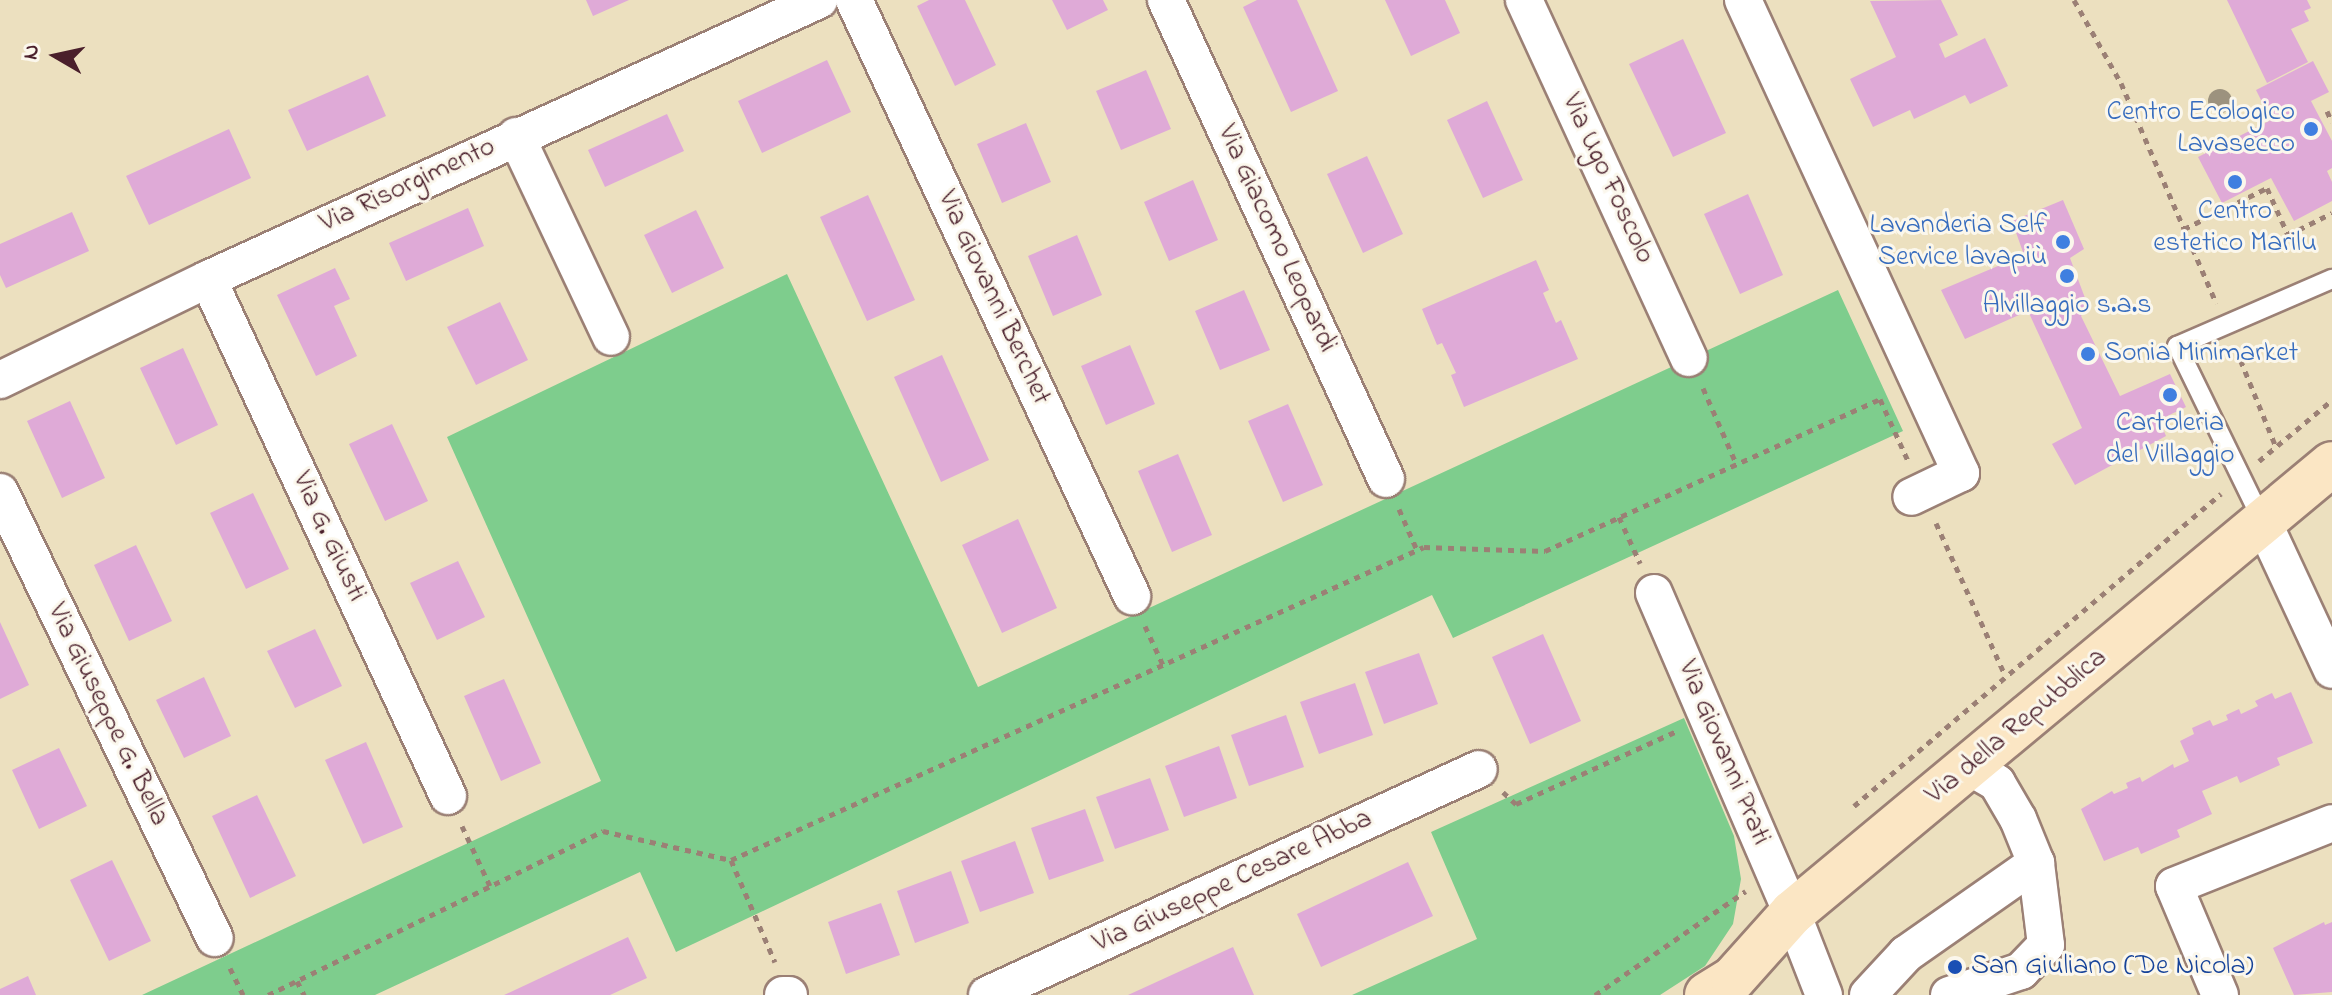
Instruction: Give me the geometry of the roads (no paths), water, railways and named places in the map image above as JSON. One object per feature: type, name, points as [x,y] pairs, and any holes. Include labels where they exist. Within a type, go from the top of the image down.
[{"type":"street","name":"Via Risorgimento","points":[[0,380],[516,136],[819,0]]},
{"type":"street","name":"Via Giovanni Berchet","points":[[854,0],[1132,596]]},
{"type":"street","name":"Via Giacomo Leopardi","points":[[1166,0],[1386,479]]},
{"type":"street","name":"Via Ugo Foscolo","points":[[1524,0],[1689,358]]},
{"type":"street","points":[[1743,0],[1961,473],[1916,494]]},
{"type":"street","points":[[516,136],[611,337]]},
{"type":"street","name":"Via G. Giusti","points":[[208,279],[448,796]]},
{"type":"street","name":"Via della Repubblica","points":[[1707,995],[1733,979],[1792,913],[2332,464]]},
{"type":"street","name":"Via Giuseppe G. Bella","points":[[0,492],[215,938]]},
{"type":"street","points":[[2263,522],[2332,670]]},
{"type":"street","name":"Via Giovanni Prati","points":[[1654,593],[1792,913],[1824,995]]},
{"type":"street","points":[[1949,995],[2021,971],[2046,945],[2036,863],[2018,819],[1997,783],[1969,767]]},
{"type":"street","name":"Via Giuseppe Cesare Abba","points":[[987,995],[1479,769]]},
{"type":"street","points":[[2220,995],[2174,886],[2332,823]]},
{"type":"street","points":[[1868,995],[1906,954],[2036,863]]},
{"type":"lane","points":[[2263,522],[2239,479],[2177,346],[2332,279]]},
{"type":"place","name":"Centro Ecologico Lavasecco","points":[[2311,129]]},
{"type":"place","name":"Centro estetico Marilu","points":[[2235,182]]},
{"type":"place","name":"Lavanderia Self Service lavapiù","points":[[2063,242]]},
{"type":"place","name":"Alvillaggio s.a.s","points":[[2067,276]]},
{"type":"place","name":"Sonia Minimarket","points":[[2088,354]]},
{"type":"place","name":"Cartoleria del Villaggio","points":[[2170,395]]},
{"type":"place","name":"San Giuliano (De Nicola)","points":[[1955,967]]}]
